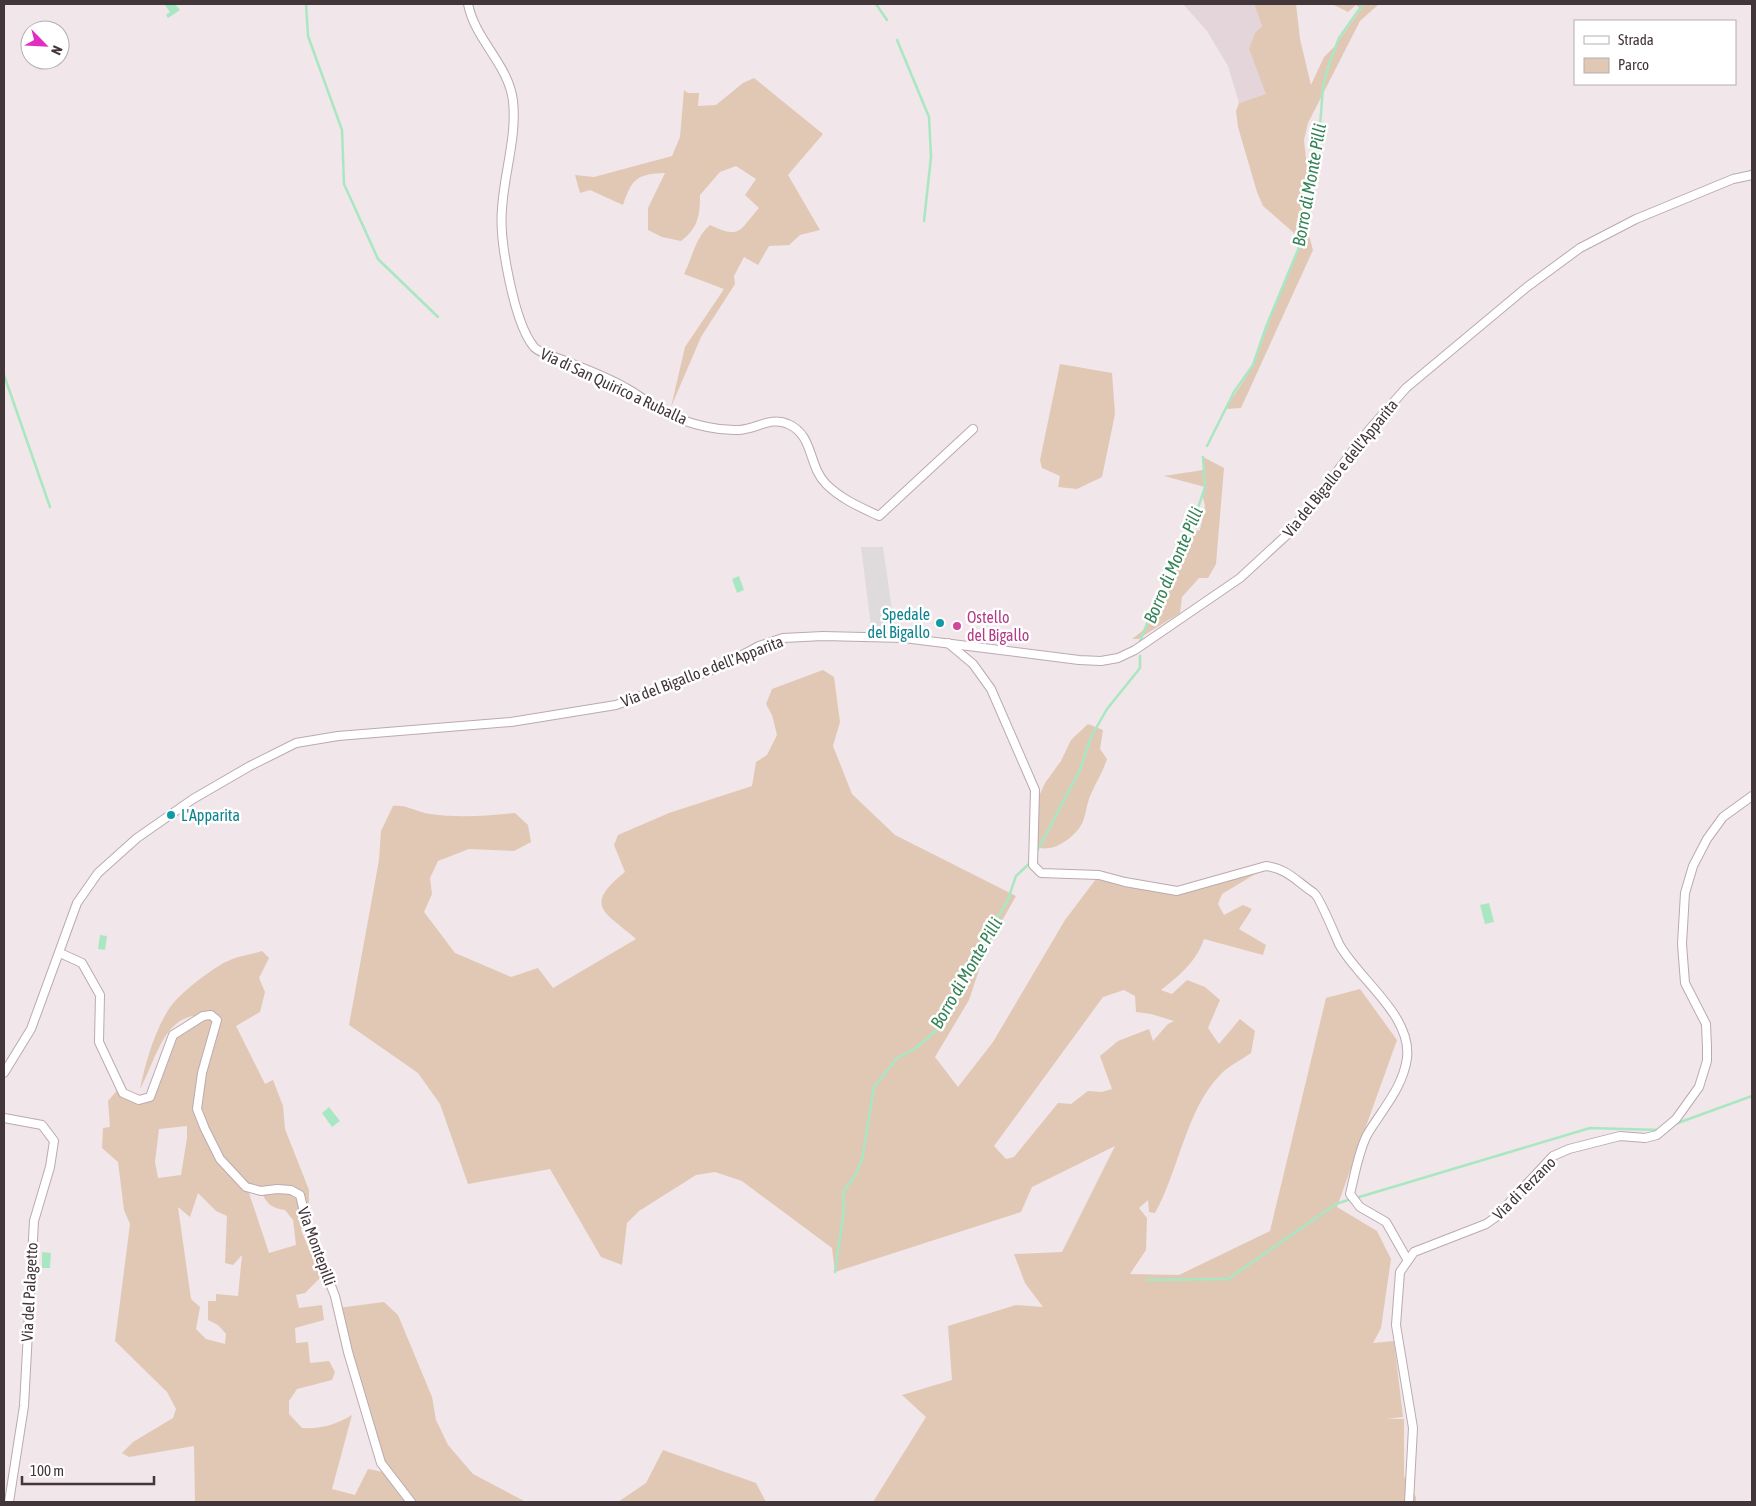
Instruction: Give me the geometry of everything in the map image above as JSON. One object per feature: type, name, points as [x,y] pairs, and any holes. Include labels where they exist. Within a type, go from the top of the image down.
[{"type":"street","name":"Via di San Quirico a Ruballa","points":[[468,4],[474,24],[507,80],[513,100],[514,125],[501,210],[503,249],[521,319],[533,346],[538,351],[555,356],[626,388],[677,419],[715,430],[742,430],[775,421],[786,423],[798,429],[806,439],[820,476],[826,484],[848,501],[879,516],[973,429]]},
{"type":"street","name":"Via del Bigallo e dell'Apparita","points":[[4,1073],[31,1029],[77,904],[98,872],[137,838],[193,799],[243,770],[296,743],[338,736],[511,722],[616,705],[720,667],[758,646],[783,638],[885,636],[947,642],[1079,660],[1101,661],[1118,658],[1135,650],[1240,578],[1291,531],[1369,430],[1406,388],[1528,287],[1580,248],[1636,219],[1733,179],[1752,176]]},
{"type":"street","points":[[947,642],[973,664],[991,689],[1035,790],[1034,865],[1041,873],[1100,875],[1125,882],[1177,891],[1266,866],[1281,868],[1314,893],[1344,952],[1361,976],[1381,996],[1397,1019],[1405,1037],[1407,1058],[1402,1076],[1367,1136],[1350,1194],[1360,1207],[1386,1222],[1407,1259],[1400,1272],[1396,1325],[1413,1428],[1409,1502]]},
{"type":"street","name":"Via di Terzano","points":[[1407,1259],[1414,1252],[1486,1224],[1496,1217],[1553,1156],[1568,1149],[1620,1136],[1645,1138],[1657,1136],[1676,1119],[1699,1087],[1707,1054],[1706,1024],[1685,983],[1682,944],[1686,892],[1693,866],[1707,839],[1723,817],[1752,796]]},
{"type":"street","name":"Via Montepilli","points":[[60,952],[82,963],[100,995],[100,1042],[123,1093],[139,1100],[150,1097],[173,1034],[203,1016],[211,1015],[217,1020],[202,1073],[198,1109],[205,1129],[220,1159],[246,1186],[261,1191],[292,1190],[300,1195],[308,1228],[335,1296],[348,1352],[381,1463],[411,1502]]},
{"type":"street","name":"Via del Palagetto","points":[[4,1118],[42,1125],[54,1141],[50,1167],[34,1221],[24,1406],[9,1502]]},
{"type":"shaded area","points":[[164,4],[175,4],[180,10],[168,18],[166,15],[170,12]]},
{"type":"shaded area","points":[[1183,4],[1254,4],[1262,26],[1249,49],[1267,94],[1239,103],[1228,66],[1207,31]]},
{"type":"shaded area","points":[[861,547],[883,547],[894,624],[871,627]]},
{"type":"shaded area","points":[[739,576],[744,590],[737,593],[732,579]]},
{"type":"shaded area","points":[[1489,903],[1494,922],[1485,924],[1480,905]]},
{"type":"shaded area","points":[[100,935],[107,936],[105,950],[98,949]]},
{"type":"shaded area","points":[[329,1107],[340,1121],[332,1127],[322,1113]]},
{"type":"shaded area","points":[[42,1252],[51,1253],[50,1268],[42,1268]]},
{"type":"green space","points":[[1254,4],[1296,4],[1300,39],[1311,85],[1324,57],[1335,46],[1361,9],[1356,5],[1348,12],[1332,4],[1379,4],[1360,21],[1308,123],[1304,140],[1309,187],[1306,225],[1313,250],[1241,408],[1226,409],[1254,362],[1302,240],[1263,206],[1238,127],[1236,111],[1239,103],[1266,94],[1249,49],[1255,33],[1262,26]]},
{"type":"green space","points":[[754,78],[823,134],[788,175],[820,230],[800,235],[789,245],[769,246],[758,265],[744,257],[734,276],[735,284],[701,337],[671,407],[685,347],[724,289],[684,274],[698,241],[710,225],[728,232],[738,231],[759,208],[745,195],[756,179],[736,166],[720,172],[700,195],[697,221],[687,236],[681,241],[662,237],[648,230],[648,208],[665,173],[647,175],[636,180],[629,189],[623,205],[590,190],[580,193],[575,175],[594,177],[672,156],[680,137],[684,90],[688,93],[699,93],[698,106],[716,105],[743,83]]},
{"type":"green space","points":[[1060,364],[1112,373],[1115,414],[1102,477],[1077,489],[1058,487],[1060,476],[1042,468],[1040,460]]},
{"type":"green space","points":[[1203,457],[1224,468],[1216,564],[1208,578],[1199,578],[1182,597],[1180,613],[1138,639],[1132,639],[1145,629],[1153,608],[1175,568],[1188,533],[1200,530],[1205,505],[1202,495],[1205,487],[1164,476],[1203,470]]},
{"type":"green space","points":[[823,670],[834,677],[840,722],[833,746],[852,794],[895,835],[1016,896],[986,949],[969,1000],[935,1057],[958,1087],[993,1042],[1065,920],[1099,875],[1177,891],[1248,870],[1257,873],[1222,894],[1218,904],[1224,915],[1243,905],[1252,909],[1239,929],[1266,945],[1263,955],[1204,939],[1197,955],[1192,961],[1161,990],[1172,994],[1187,980],[1205,987],[1220,1000],[1208,1028],[1219,1044],[1240,1019],[1255,1031],[1251,1053],[1223,1072],[1208,1089],[1199,1105],[1155,1213],[1149,1212],[1148,1200],[1139,1208],[1147,1218],[1146,1250],[1130,1274],[1179,1275],[1270,1231],[1326,998],[1360,989],[1397,1040],[1337,1207],[1377,1231],[1391,1259],[1381,1328],[1373,1343],[1394,1341],[1403,1417],[1387,1419],[1404,1419],[1404,1476],[1416,1497],[1416,1502],[873,1502],[926,1417],[902,1395],[952,1380],[948,1326],[1016,1305],[1043,1307],[1025,1283],[1014,1254],[1062,1252],[1115,1146],[1032,1187],[1021,1212],[835,1272],[832,1248],[742,1181],[715,1172],[696,1175],[639,1211],[627,1223],[622,1265],[601,1257],[550,1169],[468,1184],[440,1104],[418,1073],[349,1025],[379,860],[381,831],[393,806],[402,806],[430,814],[451,816],[515,813],[528,825],[531,842],[514,851],[469,849],[438,861],[430,878],[432,894],[424,912],[455,953],[511,977],[538,968],[553,988],[636,939],[608,916],[601,902],[604,894],[612,884],[625,872],[614,845],[618,835],[669,813],[752,786],[756,762],[767,755],[777,735],[772,715],[766,704],[772,689]],"holes":[[[1124,990],[1135,996],[1136,1012],[1151,1014],[1174,1021],[1168,1024],[1153,1041],[1149,1029],[1118,1041],[1100,1056],[1112,1089],[1102,1092],[1088,1091],[1071,1104],[1058,1103],[1014,1157],[1006,1159],[994,1146],[1103,997]]]},
{"type":"green space","points":[[1088,724],[1103,730],[1100,749],[1107,759],[1089,798],[1082,824],[1071,837],[1059,845],[1047,848],[1034,846],[1036,803],[1045,783],[1061,761],[1071,740]]},
{"type":"green space","points":[[262,951],[269,958],[259,978],[265,992],[260,1012],[236,1026],[265,1084],[273,1080],[283,1106],[285,1129],[309,1190],[309,1215],[301,1230],[321,1277],[305,1293],[296,1295],[299,1308],[322,1305],[324,1320],[295,1328],[296,1343],[308,1342],[310,1363],[329,1361],[335,1372],[332,1380],[297,1389],[289,1401],[289,1414],[302,1428],[328,1426],[352,1415],[332,1489],[355,1495],[368,1469],[388,1473],[381,1463],[338,1308],[384,1302],[398,1315],[432,1397],[436,1420],[448,1445],[473,1474],[526,1502],[195,1502],[194,1446],[129,1457],[122,1453],[133,1442],[173,1418],[176,1409],[167,1392],[115,1341],[130,1224],[124,1210],[118,1162],[102,1148],[103,1128],[110,1127],[108,1101],[120,1087],[139,1100],[150,1097],[173,1035],[202,1016],[189,1017],[178,1022],[170,1030],[162,1041],[140,1089],[153,1042],[169,1008],[188,989],[221,965],[235,958]],"holes":[[[187,1126],[181,1175],[158,1178],[155,1162],[159,1129]],[[247,1187],[261,1191],[270,1205],[285,1210],[293,1220],[296,1245],[269,1253]],[[198,1193],[216,1211],[227,1216],[225,1263],[233,1265],[242,1255],[238,1296],[216,1294],[216,1301],[208,1301],[208,1320],[218,1325],[226,1334],[225,1344],[206,1339],[196,1329],[200,1307],[191,1299],[178,1207],[190,1217]]]},
{"type":"green space","points":[[663,1450],[756,1483],[766,1502],[618,1502],[646,1483]]},
{"type":"waterway","points":[[306,4],[308,36],[342,130],[344,184],[378,259],[438,317]]},
{"type":"waterway","points":[[876,4],[887,20]]},
{"type":"waterway","name":"Borro di Monte Pilli","points":[[1207,446],[1234,392],[1253,365],[1266,327],[1302,240],[1320,126],[1323,87],[1339,38],[1363,4]]},
{"type":"waterway","points":[[897,40],[929,117],[931,157],[924,221]]},
{"type":"waterway","points":[[4,375],[50,507]]},
{"type":"waterway","name":"Borro di Monte Pilli","points":[[1139,644],[1153,608],[1175,568],[1196,514],[1205,487],[1203,457]]},
{"type":"waterway","name":"Borro di Monte Pilli","points":[[1037,851],[1080,770],[1091,737],[1107,709],[1140,668],[1140,656]]},
{"type":"waterway","name":"Borro di Monte Pilli","points":[[835,1272],[844,1208],[843,1192],[855,1176],[862,1159],[874,1087],[897,1058],[916,1048],[939,1028],[954,1001],[975,955],[1007,902],[1016,876],[1031,862]]},
{"type":"waterway","points":[[1675,1124],[1752,1096]]},
{"type":"waterway","points":[[1356,1198],[1590,1128],[1660,1130]]},
{"type":"waterway","points":[[1147,1280],[1228,1279],[1336,1204],[1351,1199]]},
{"type":"place","name":"Spedale del Bigallo","points":[[940,623]]},
{"type":"place","name":"Ostello del Bigallo","points":[[957,626]]},
{"type":"place","name":"L'Apparita","points":[[171,815]]}]
